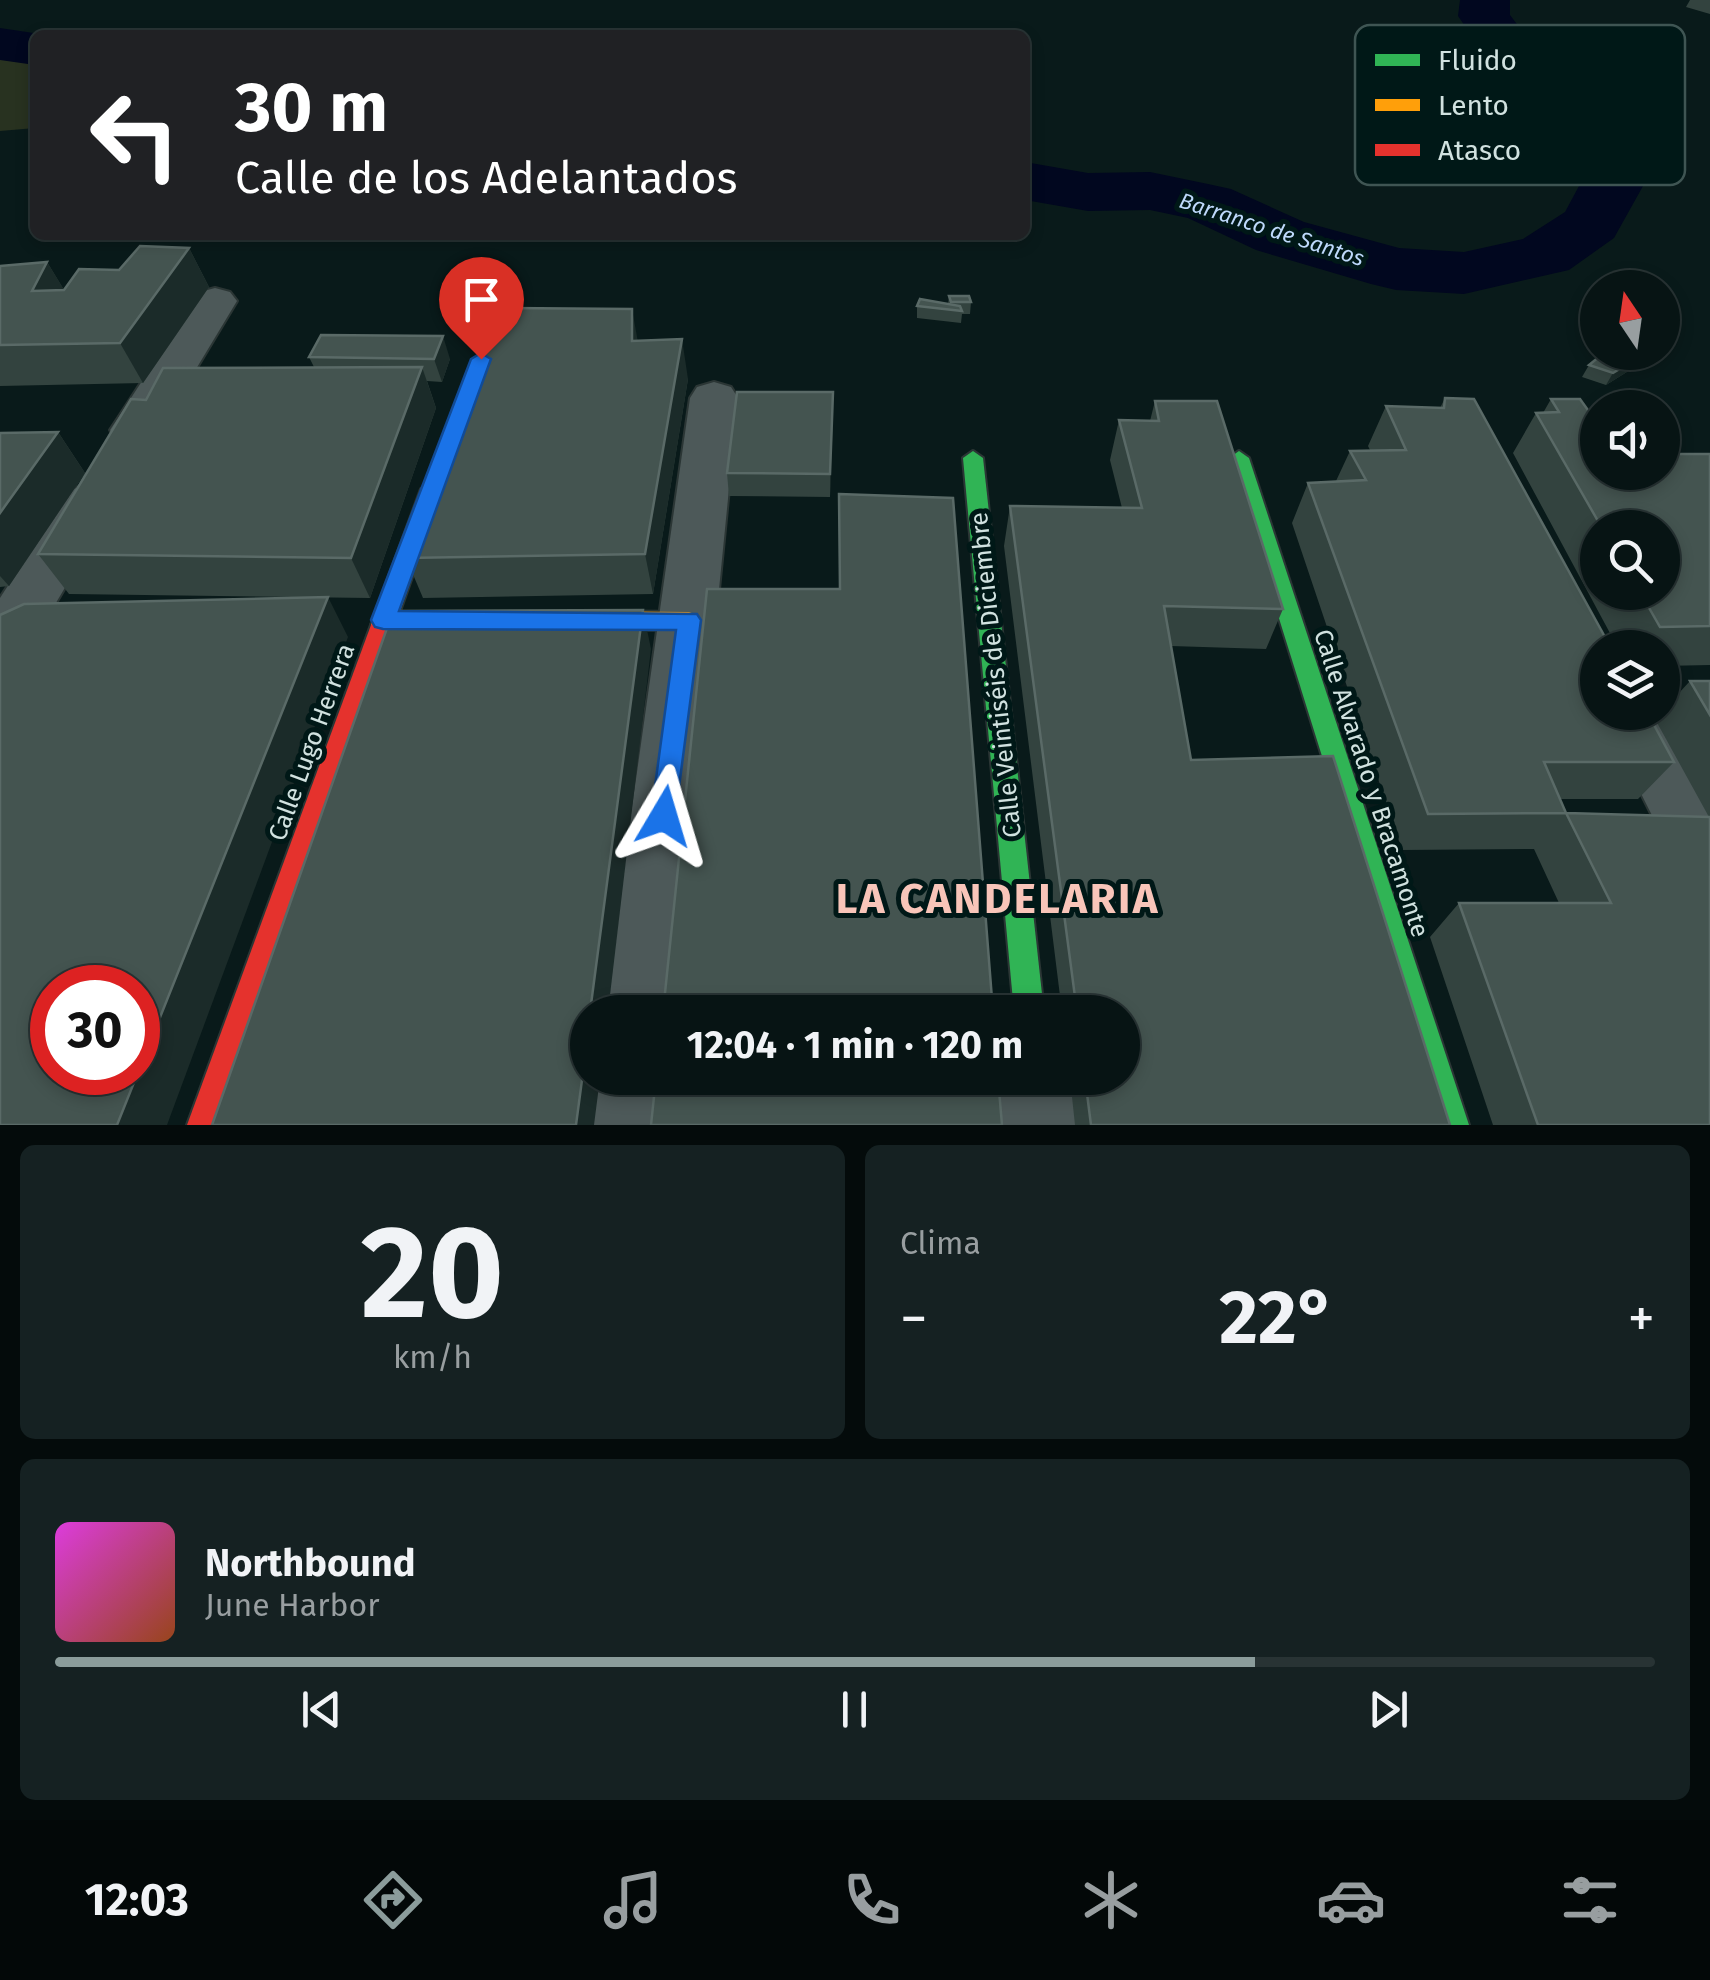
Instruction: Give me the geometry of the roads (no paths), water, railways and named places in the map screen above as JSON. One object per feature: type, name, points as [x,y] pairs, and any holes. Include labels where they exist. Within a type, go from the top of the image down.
[{"type":"street","points":[[13,625],[215,301]]},
{"type":"street","points":[[642,995],[714,398]]},
{"type":"street","name":"Calle Veintiséis de Diciembre","points":[[972,458],[1027,995]]},
{"type":"street","name":"Calle Alvarado y Bracamonte","points":[[1239,458],[1453,1125]]},
{"type":"street","name":"Calle Lugo Herrera","points":[[203,1125],[439,471]]},
{"type":"street","points":[[555,620],[689,620]]},
{"type":"street","points":[[1640,730],[1710,861]]},
{"type":"street","points":[[626,1125],[630,1095]]},
{"type":"street","points":[[1037,1095],[1040,1125]]},
{"type":"waterway","name":"Barranco de Santos","points":[[1485,0],[1484,16],[1491,25]]},
{"type":"waterway","name":"Barranco de Santos","points":[[0,44],[30,47]]},
{"type":"waterway","name":"Barranco de Santos","points":[[1030,182],[1088,192],[1150,191],[1208,203],[1280,236],[1396,269],[1464,273],[1545,255],[1591,224],[1610,185]]},
{"type":"district","name":"LA CANDELARIA","points":[[998,898]]}]
